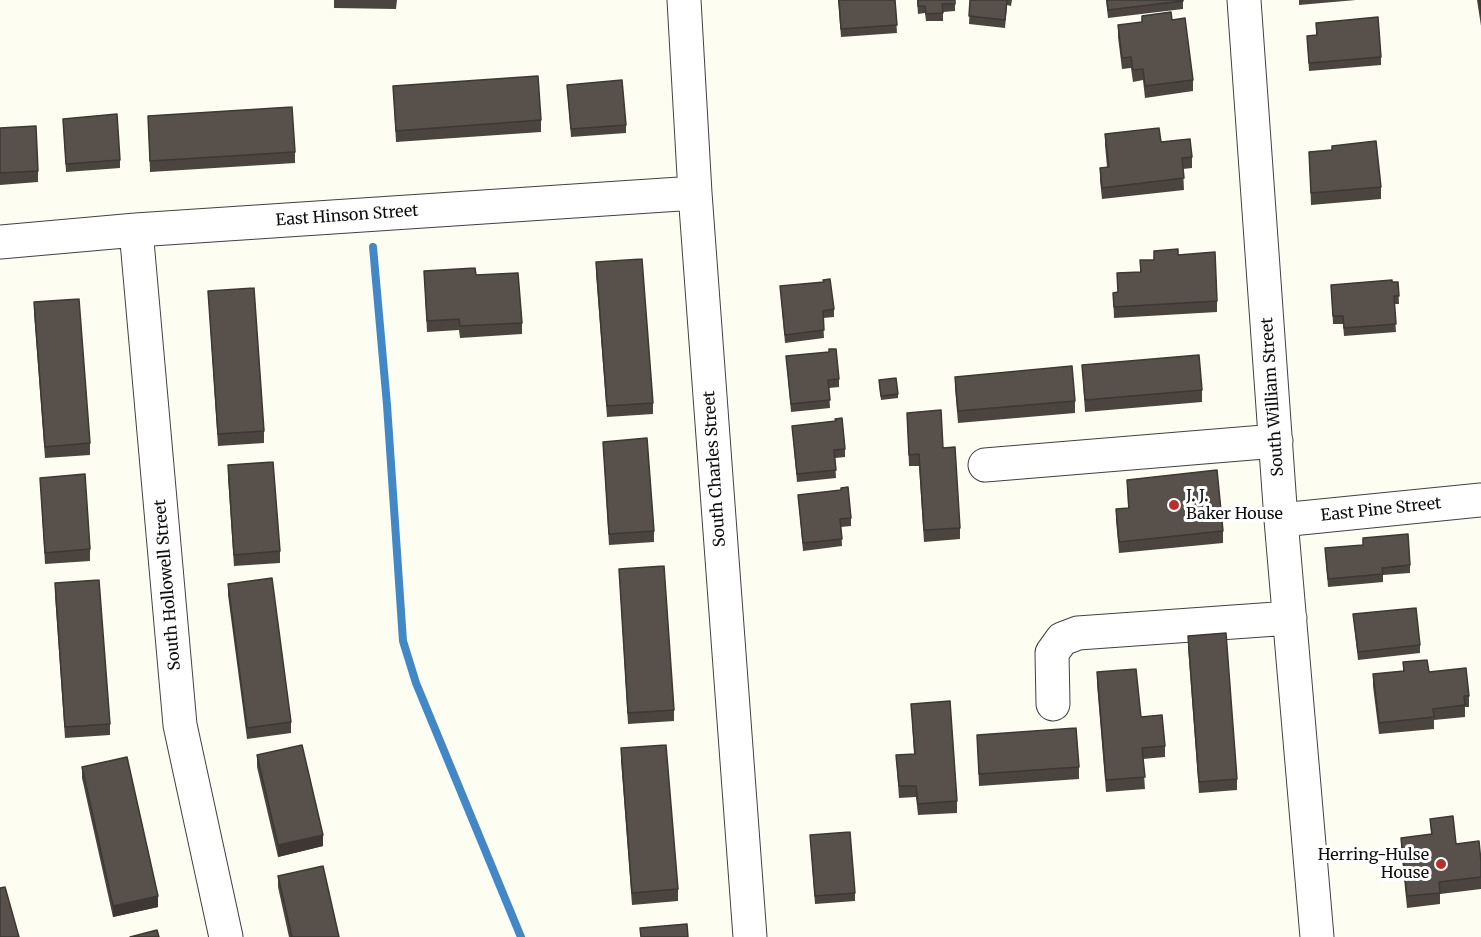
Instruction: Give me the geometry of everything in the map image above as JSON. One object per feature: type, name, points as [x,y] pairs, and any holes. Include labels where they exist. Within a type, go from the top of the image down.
[{"type":"street","name":"South Charles Street","points":[[684,0],[695,192],[750,937]]},
{"type":"street","name":"South William Street","points":[[1244,0],[1281,520],[1317,937]]},
{"type":"street","name":"East Hinson Street","points":[[0,242],[136,230],[695,192]]},
{"type":"street","name":"South Hollowell Street","points":[[136,230],[180,725],[226,937]]},
{"type":"street","points":[[985,465],[1276,441]]},
{"type":"street","name":"East Pine Street","points":[[1281,520],[1481,500]]},
{"type":"street","points":[[1053,704],[1052,653],[1062,639],[1078,633],[1290,618]]},
{"type":"building","points":[[839,0],[895,0],[897,25],[841,29]]},
{"type":"building","points":[[918,0],[955,0],[955,4],[942,4],[943,13],[926,14],[925,6],[918,6]]},
{"type":"building","points":[[970,0],[1007,0],[1005,20],[969,16]]},
{"type":"building","points":[[1107,0],[1183,0],[1183,1],[1108,10]]},
{"type":"building","points":[[1171,12],[1172,20],[1185,18],[1193,80],[1145,86],[1143,69],[1133,70],[1131,57],[1122,58],[1118,25],[1142,22],[1142,16]]},
{"type":"building","points":[[1378,17],[1381,57],[1309,63],[1307,36],[1317,35],[1316,23]]},
{"type":"building","points":[[538,76],[541,120],[396,131],[393,86]]},
{"type":"building","points":[[622,80],[626,125],[571,129],[567,85]]},
{"type":"building","points":[[292,107],[295,152],[150,161],[148,116]]},
{"type":"building","points":[[117,114],[120,160],[66,164],[63,119]]},
{"type":"building","points":[[36,126],[38,171],[0,173],[0,128]]},
{"type":"building","points":[[1159,128],[1161,142],[1190,139],[1192,157],[1182,158],[1184,178],[1102,188],[1100,168],[1109,167],[1105,134]]},
{"type":"building","points":[[1376,141],[1381,187],[1311,193],[1309,152],[1332,150],[1332,146]]},
{"type":"building","points":[[1178,249],[1178,255],[1215,252],[1217,301],[1114,307],[1113,293],[1118,292],[1117,273],[1141,272],[1140,260],[1154,260],[1154,251]]},
{"type":"building","points":[[642,259],[653,403],[607,406],[596,262]]},
{"type":"building","points":[[475,268],[476,275],[518,273],[522,323],[460,326],[459,319],[427,321],[424,271]]},
{"type":"building","points":[[830,279],[834,309],[823,311],[824,330],[785,335],[780,286],[824,282],[823,280]]},
{"type":"building","points":[[1392,280],[1392,282],[1398,282],[1399,296],[1394,296],[1396,324],[1344,328],[1343,316],[1333,316],[1331,285]]},
{"type":"building","points":[[254,288],[264,431],[218,434],[208,291]]},
{"type":"building","points":[[79,299],[90,443],[45,447],[34,302]]},
{"type":"building","points":[[829,349],[836,349],[839,379],[828,380],[830,400],[791,404],[786,356],[829,352]]},
{"type":"building","points":[[1199,355],[1202,390],[1085,400],[1082,365]]},
{"type":"building","points":[[1072,366],[1075,401],[958,411],[955,377]]},
{"type":"building","points":[[896,378],[898,394],[881,396],[879,380]]},
{"type":"building","points":[[941,410],[943,448],[955,447],[960,528],[924,530],[919,454],[909,455],[907,413]]},
{"type":"building","points":[[842,418],[845,449],[834,450],[836,470],[797,474],[792,426],[836,421],[835,419]]},
{"type":"building","points":[[647,438],[654,531],[609,534],[603,442]]},
{"type":"building","points":[[273,462],[280,551],[234,555],[228,465]]},
{"type":"building","name":"J. J. Baker House","points":[[1217,470],[1223,531],[1119,542],[1116,509],[1129,508],[1127,480]]},
{"type":"building","points":[[85,474],[90,549],[45,553],[40,478]]},
{"type":"building","points":[[848,487],[851,518],[840,519],[842,539],[803,543],[798,495],[841,490],[841,488]]},
{"type":"building","points":[[1408,534],[1410,565],[1382,568],[1383,574],[1328,579],[1325,548],[1363,545],[1363,538]]},
{"type":"building","points":[[664,566],[674,710],[628,713],[619,569]]},
{"type":"building","points":[[272,578],[291,722],[247,728],[228,584]]},
{"type":"building","points":[[99,580],[110,724],[65,727],[55,583]]},
{"type":"building","points":[[1416,608],[1420,645],[1358,652],[1353,614]]},
{"type":"building","points":[[1226,633],[1237,779],[1199,782],[1188,636]]},
{"type":"building","points":[[1427,660],[1429,672],[1466,668],[1469,696],[1464,696],[1465,705],[1433,709],[1434,717],[1379,723],[1373,674],[1404,671],[1403,662]]},
{"type":"building","points":[[1136,669],[1141,717],[1162,715],[1165,746],[1142,748],[1145,777],[1106,780],[1097,672]]},
{"type":"building","points":[[950,701],[957,801],[918,804],[916,786],[899,786],[896,755],[915,754],[911,704]]},
{"type":"building","points":[[1076,728],[1079,767],[979,774],[977,735]]},
{"type":"building","points":[[302,745],[323,835],[278,845],[257,755]]},
{"type":"building","points":[[666,745],[678,889],[632,893],[621,748]]},
{"type":"building","points":[[127,757],[158,896],[113,906],[82,767]]},
{"type":"building","name":"Herring-Hulse House","points":[[1453,816],[1456,844],[1479,841],[1481,877],[1439,882],[1440,893],[1407,896],[1401,838],[1432,834],[1430,819]]},
{"type":"building","points":[[850,832],[855,893],[815,896],[810,835]]},
{"type":"building","points":[[323,866],[339,937],[292,937],[278,876]]},
{"type":"building","points":[[5,887],[19,937],[0,937],[0,888]]},
{"type":"building","points":[[687,924],[688,937],[641,937],[640,928]]},
{"type":"building","points":[[157,930],[159,937],[130,937]]},
{"type":"waterway","points":[[373,247],[387,405],[403,641],[416,683],[521,937]]},
{"type":"place","name":"J. J. Baker House","points":[[1174,505]]},
{"type":"place","name":"Herring-Hulse House","points":[[1441,864]]}]
